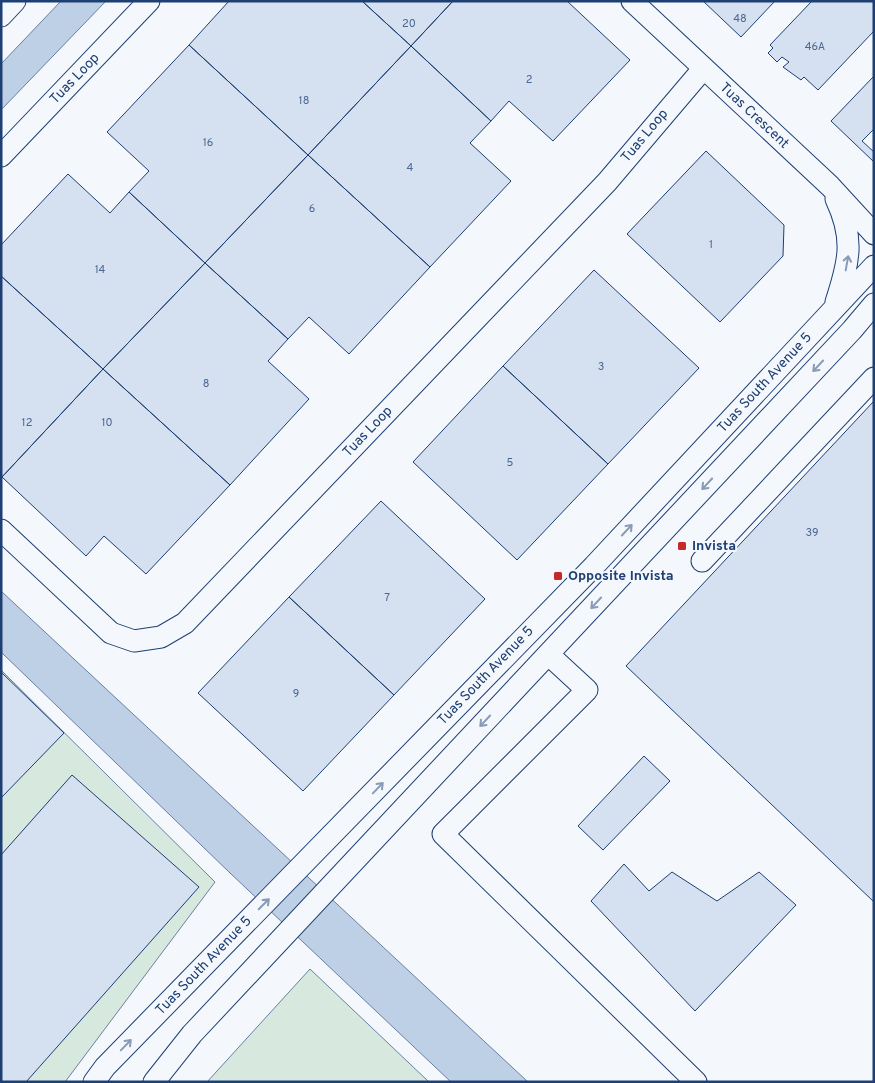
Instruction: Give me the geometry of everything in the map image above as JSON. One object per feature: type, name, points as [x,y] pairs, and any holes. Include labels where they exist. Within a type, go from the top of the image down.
[{"type":"street","points":[[1,16],[15,1]]},
{"type":"street","name":"Tuas Loop","points":[[1,156],[149,1]]},
{"type":"street","name":"Tuas Crescent","points":[[632,1],[830,186],[874,234]]},
{"type":"street","name":"Tuas Loop","points":[[1,530],[112,633],[134,641],[161,637],[185,623],[607,182],[704,69]]},
{"type":"street","points":[[830,186],[844,220],[849,250],[845,274],[834,310]]},
{"type":"street","name":"Tuas South Avenue 5","points":[[94,1082],[112,1060],[594,566],[874,266]]},
{"type":"street","name":"Tuas South Avenue 5","points":[[154,1082],[192,1034],[852,330],[874,304]]},
{"type":"street","points":[[852,330],[874,319]]},
{"type":"street","points":[[702,562],[874,378]]},
{"type":"street","points":[[548,654],[587,690],[442,834],[696,1082]]},
{"type":"shaded area","points":[[1,670],[215,882],[65,1082],[1,1082]]},
{"type":"shaded area","points":[[310,969],[429,1082],[207,1082]]},
{"type":"water","points":[[61,1],[106,1],[1,110],[1,64]]},
{"type":"water","points":[[1,591],[528,1082],[451,1082],[229,872],[1,652]]},
{"type":"building","points":[[229,1],[362,1],[411,46],[308,155],[189,45]]},
{"type":"building","points":[[362,1],[453,1],[411,46]]},
{"type":"building","points":[[453,1],[567,1],[630,60],[553,141],[509,101],[491,121],[411,46]]},
{"type":"building","points":[[703,1],[775,1],[741,37]]},
{"type":"building","points":[[812,1],[874,1],[874,31],[818,90],[804,77],[801,80],[783,67],[789,62],[782,57],[777,62],[768,53],[773,48],[770,45]]},
{"type":"building","points":[[189,45],[308,155],[205,263],[129,192],[149,171],[107,132]]},
{"type":"building","points":[[411,46],[491,121],[470,143],[511,181],[430,267],[308,155]]},
{"type":"building","points":[[874,76],[874,129],[862,141],[874,152],[874,162],[831,121]]},
{"type":"building","points":[[706,151],[784,225],[783,256],[720,322],[627,234]]},
{"type":"building","points":[[308,155],[430,267],[349,354],[309,317],[288,339],[205,263]]},
{"type":"building","points":[[68,174],[110,213],[129,192],[205,263],[103,369],[1,276],[1,245]]},
{"type":"building","points":[[205,263],[288,339],[268,361],[309,399],[230,485],[103,369]]},
{"type":"building","points":[[594,270],[699,368],[608,464],[503,366]]},
{"type":"building","points":[[1,276],[103,369],[2,477],[1,477]]},
{"type":"building","points":[[503,366],[608,464],[517,560],[413,462]]},
{"type":"building","points":[[103,369],[230,485],[146,574],[104,536],[86,556],[2,477]]},
{"type":"building","points":[[874,401],[874,902],[626,666]]},
{"type":"building","points":[[381,501],[485,599],[394,695],[289,597]]},
{"type":"building","points":[[289,597],[394,695],[303,791],[198,693]]},
{"type":"building","points":[[1,672],[64,733],[1,798]]},
{"type":"building","points":[[644,756],[670,781],[603,850],[578,826]]},
{"type":"building","points":[[72,775],[199,887],[26,1082],[1,1082],[1,855]]},
{"type":"building","points":[[624,864],[649,891],[672,872],[717,901],[759,872],[796,905],[695,1011],[591,901]]},
{"type":"place","name":"Invista","points":[[682,546]]},
{"type":"place","name":"Opposite Invista","points":[[558,576]]}]
